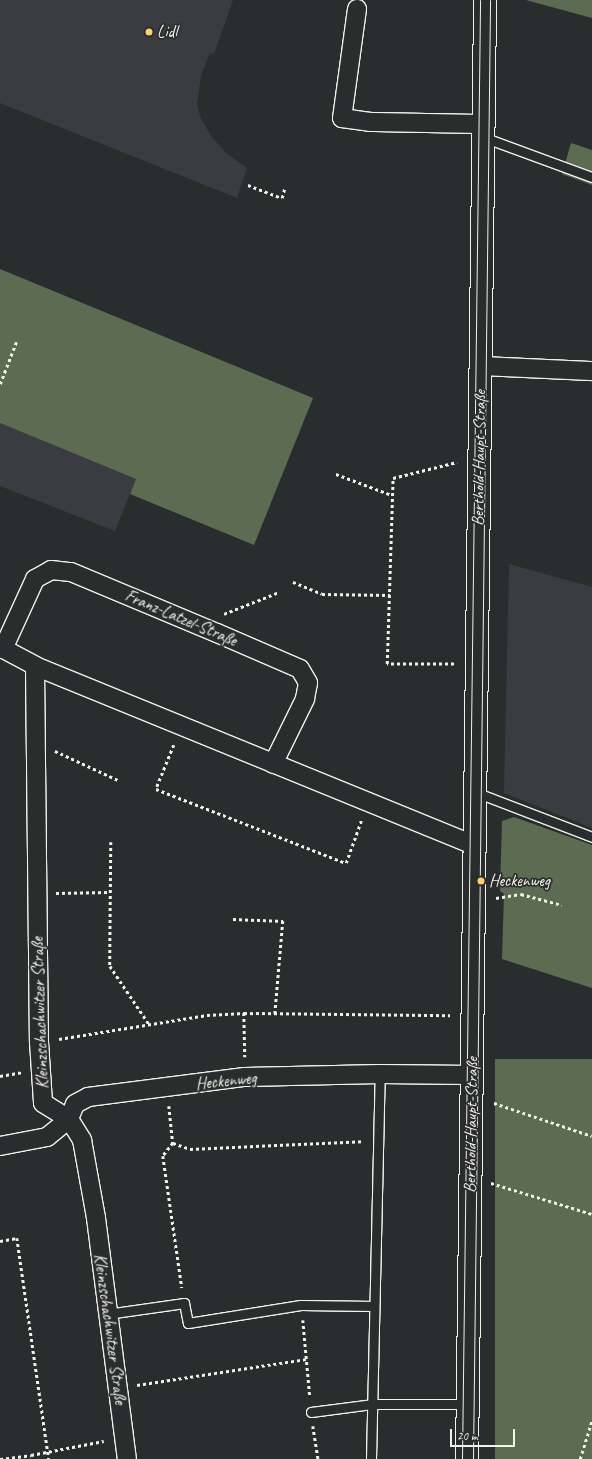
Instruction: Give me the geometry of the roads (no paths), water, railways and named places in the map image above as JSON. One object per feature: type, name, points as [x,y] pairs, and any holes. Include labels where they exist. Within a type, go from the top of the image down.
[{"type":"street","name":"Berthold-Haupt-Straße","points":[[467,1459],[485,0]]},
{"type":"street","points":[[357,9],[342,118],[370,122],[483,130]]},
{"type":"street","points":[[480,366],[592,371]]},
{"type":"street","name":"Franz-Latzel-Straße","points":[[273,764],[305,699],[308,684],[300,669],[71,572],[51,570],[35,579],[2,648],[35,666],[182,726],[273,764],[368,803],[475,846]]},
{"type":"street","name":"Kleinzschachwitzer Straße","points":[[35,666],[39,1042],[43,1103],[69,1119],[82,1140],[96,1218],[107,1314],[127,1459]]},
{"type":"street","name":"Heckenweg","points":[[0,1146],[47,1137],[69,1119],[75,1104],[88,1097],[245,1077],[380,1074],[472,1085]]},
{"type":"lane","points":[[483,130],[592,177]]},
{"type":"lane","points":[[475,792],[592,837]]},
{"type":"lane","points":[[371,1459],[380,1074]]},
{"type":"lane","points":[[107,1314],[184,1303],[188,1323],[301,1305],[374,1306]]},
{"type":"lane","points":[[311,1412],[373,1404],[468,1404]]},
{"type":"tram line","points":[[462,1459],[480,0]]},
{"type":"tram line","points":[[473,1459],[490,0]]},
{"type":"place","name":"Lidl","points":[[149,32]]},
{"type":"place","name":"Heckenweg","points":[[481,881]]}]
